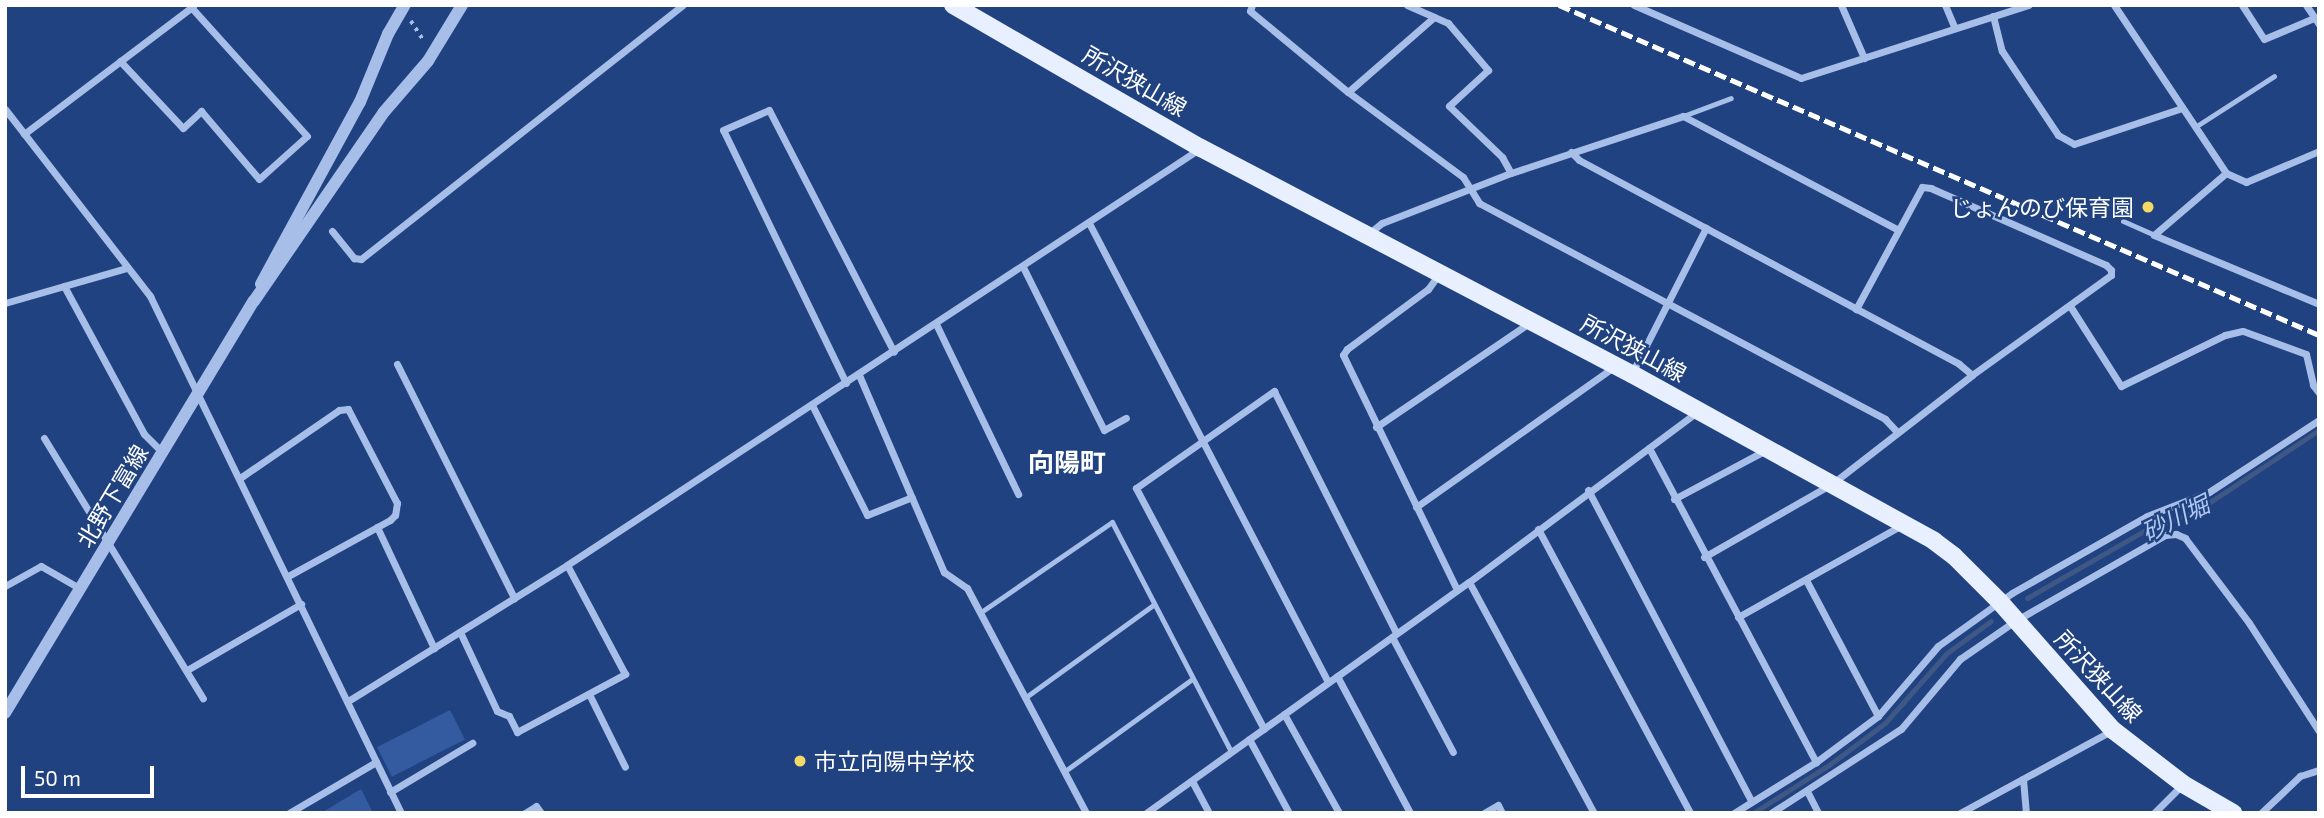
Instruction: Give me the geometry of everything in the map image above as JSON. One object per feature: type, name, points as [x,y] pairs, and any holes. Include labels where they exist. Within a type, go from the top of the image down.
[{"type":"main road","name":"所沢狭山線","points":[[953,5],[1201,148],[1632,374],[1905,524],[1954,556],[2000,602],[2113,730],[2183,784],[2233,813]]},
{"type":"street","points":[[254,301],[276,274],[384,113],[433,53],[462,5]]},
{"type":"street","points":[[332,231],[354,258],[361,259],[682,5]]},
{"type":"street","points":[[1252,5],[1250,11],[1348,92],[1463,177],[1479,203],[1885,419],[1897,432]]},
{"type":"street","points":[[1407,5],[1448,23],[1488,70],[1449,106],[1502,157],[1511,173]]},
{"type":"street","points":[[1633,5],[1793,77],[1801,78],[2029,5]]},
{"type":"street","points":[[1841,5],[1864,58]]},
{"type":"street","points":[[1945,5],[1955,28]]},
{"type":"street","points":[[2114,5],[2226,173],[2246,182],[2319,150]]},
{"type":"street","points":[[2242,5],[2264,39],[2317,21],[2306,5]]},
{"type":"street","points":[[24,134],[192,6],[307,136],[259,179],[201,111],[183,128],[120,61]]},
{"type":"street","points":[[254,301],[267,271],[360,102],[388,34],[404,8]]},
{"type":"street","points":[[1993,16],[2002,51],[2058,135],[2074,144],[2182,108]]},
{"type":"street","points":[[1348,92],[1434,17]]},
{"type":"street","points":[[5,109],[150,296],[401,813]]},
{"type":"street","points":[[846,383],[723,130],[769,110],[894,352]]},
{"type":"street","points":[[1367,235],[1382,223],[1511,173],[1683,116],[1898,230]]},
{"type":"street","points":[[348,701],[567,565],[1201,148]]},
{"type":"street","points":[[1571,152],[1579,160],[1959,364],[1972,375]]},
{"type":"street","points":[[2226,173],[2154,235],[2319,304]]},
{"type":"street","points":[[1704,557],[1833,483],[1972,375],[2111,275],[2106,265],[1922,187],[1856,309]]},
{"type":"street","points":[[1089,223],[1328,682]]},
{"type":"street","points":[[1632,374],[1706,228]]},
{"type":"street","points":[[1023,267],[1104,430],[1126,418]]},
{"type":"street","points":[[5,303],[126,268]]},
{"type":"street","points":[[1439,273],[1428,289],[1344,352],[1376,427],[1457,590]]},
{"type":"street","points":[[64,286],[144,433],[163,453]]},
{"type":"street","name":"北野下富線","points":[[5,713],[254,301]]},
{"type":"street","points":[[2070,306],[2121,386],[2225,335],[2243,331],[2306,354],[2313,385],[2319,393]]},
{"type":"street","points":[[1376,427],[1532,321]]},
{"type":"street","points":[[936,324],[1018,494]]},
{"type":"street","points":[[397,364],[514,598]]},
{"type":"street","points":[[1416,507],[1616,366]]},
{"type":"street","points":[[859,375],[944,572],[964,584],[981,611],[1086,813]]},
{"type":"street","points":[[1264,729],[1136,488],[1274,391],[1453,752]]},
{"type":"street","points":[[812,405],[867,515],[912,497]]},
{"type":"street","points":[[240,478],[339,410],[348,409],[397,503],[396,515],[288,576]]},
{"type":"street","points":[[1146,813],[1469,582],[1588,490],[1698,411]]},
{"type":"street","points":[[1734,813],[1816,762],[1878,716],[1938,646],[2000,602],[2147,516],[2209,492],[2319,420]]},
{"type":"street","points":[[44,438],[203,698]]},
{"type":"street","points":[[1649,448],[1704,557],[1816,762]]},
{"type":"street","points":[[1674,499],[1770,448]]},
{"type":"street","points":[[1588,490],[1752,802]]},
{"type":"street","points":[[1738,617],[1905,524]]},
{"type":"street","points":[[377,527],[434,648]]},
{"type":"street","points":[[1538,529],[1690,813]]},
{"type":"street","points":[[1771,813],[1901,729],[1961,659],[2015,621],[2149,542],[2176,534],[2185,538],[2249,623],[2319,731]]},
{"type":"street","points":[[460,632],[498,711],[509,716],[517,732],[625,674],[567,565]]},
{"type":"street","points":[[5,586],[34,567],[41,566],[80,589]]},
{"type":"street","points":[[1806,580],[1878,716]]},
{"type":"street","points":[[1469,582],[1594,813]]},
{"type":"street","points":[[187,670],[301,604]]},
{"type":"street","points":[[1337,676],[1410,813]]},
{"type":"street","points":[[589,694],[625,767]]},
{"type":"street","points":[[1284,714],[1339,813]]},
{"type":"street","points":[[1961,813],[2113,730]]},
{"type":"street","points":[[1249,739],[1289,813]]},
{"type":"street","points":[[390,792],[472,743]]},
{"type":"street","points":[[289,813],[376,762]]},
{"type":"street","points":[[2261,813],[2300,776],[2319,770]]},
{"type":"street","points":[[2023,779],[2026,813]]},
{"type":"street","points":[[1192,781],[1209,813]]},
{"type":"street","points":[[2154,813],[2183,784]]},
{"type":"street","points":[[1807,791],[1818,813]]},
{"type":"street","points":[[1484,813],[1498,805],[1502,813]]},
{"type":"street","points":[[525,813],[536,806],[541,813]]},
{"type":"lane","points":[[2195,127],[2274,76]]},
{"type":"lane","points":[[1683,116],[1731,98]]},
{"type":"lane","points":[[2123,221],[2154,235]]},
{"type":"lane","points":[[981,611],[1112,522],[1231,752]]},
{"type":"lane","points":[[1026,697],[1153,605]]},
{"type":"lane","points":[[1065,771],[1192,679]]},
{"type":"path","points":[[404,8],[433,53]]},
{"type":"shaded area","points":[[450,710],[465,739],[392,777],[377,747]]},
{"type":"shaded area","points":[[361,789],[373,813],[321,813]]},
{"type":"waterway","name":"砂川堀","points":[[2027,598],[2149,528],[2195,512],[2319,430]]},
{"type":"waterway","name":"砂川堀","points":[[1753,813],[1829,765],[1885,723],[1947,653],[1991,621]]},
{"type":"railway","points":[[1559,5],[2319,335]]},
{"type":"place","name":"じょんのび保育園","points":[[2148,207]]},
{"type":"place","name":"市立向陽中学校","points":[[800,761]]},
{"type":"district","name":"向陽町","points":[[1067,462]]}]
